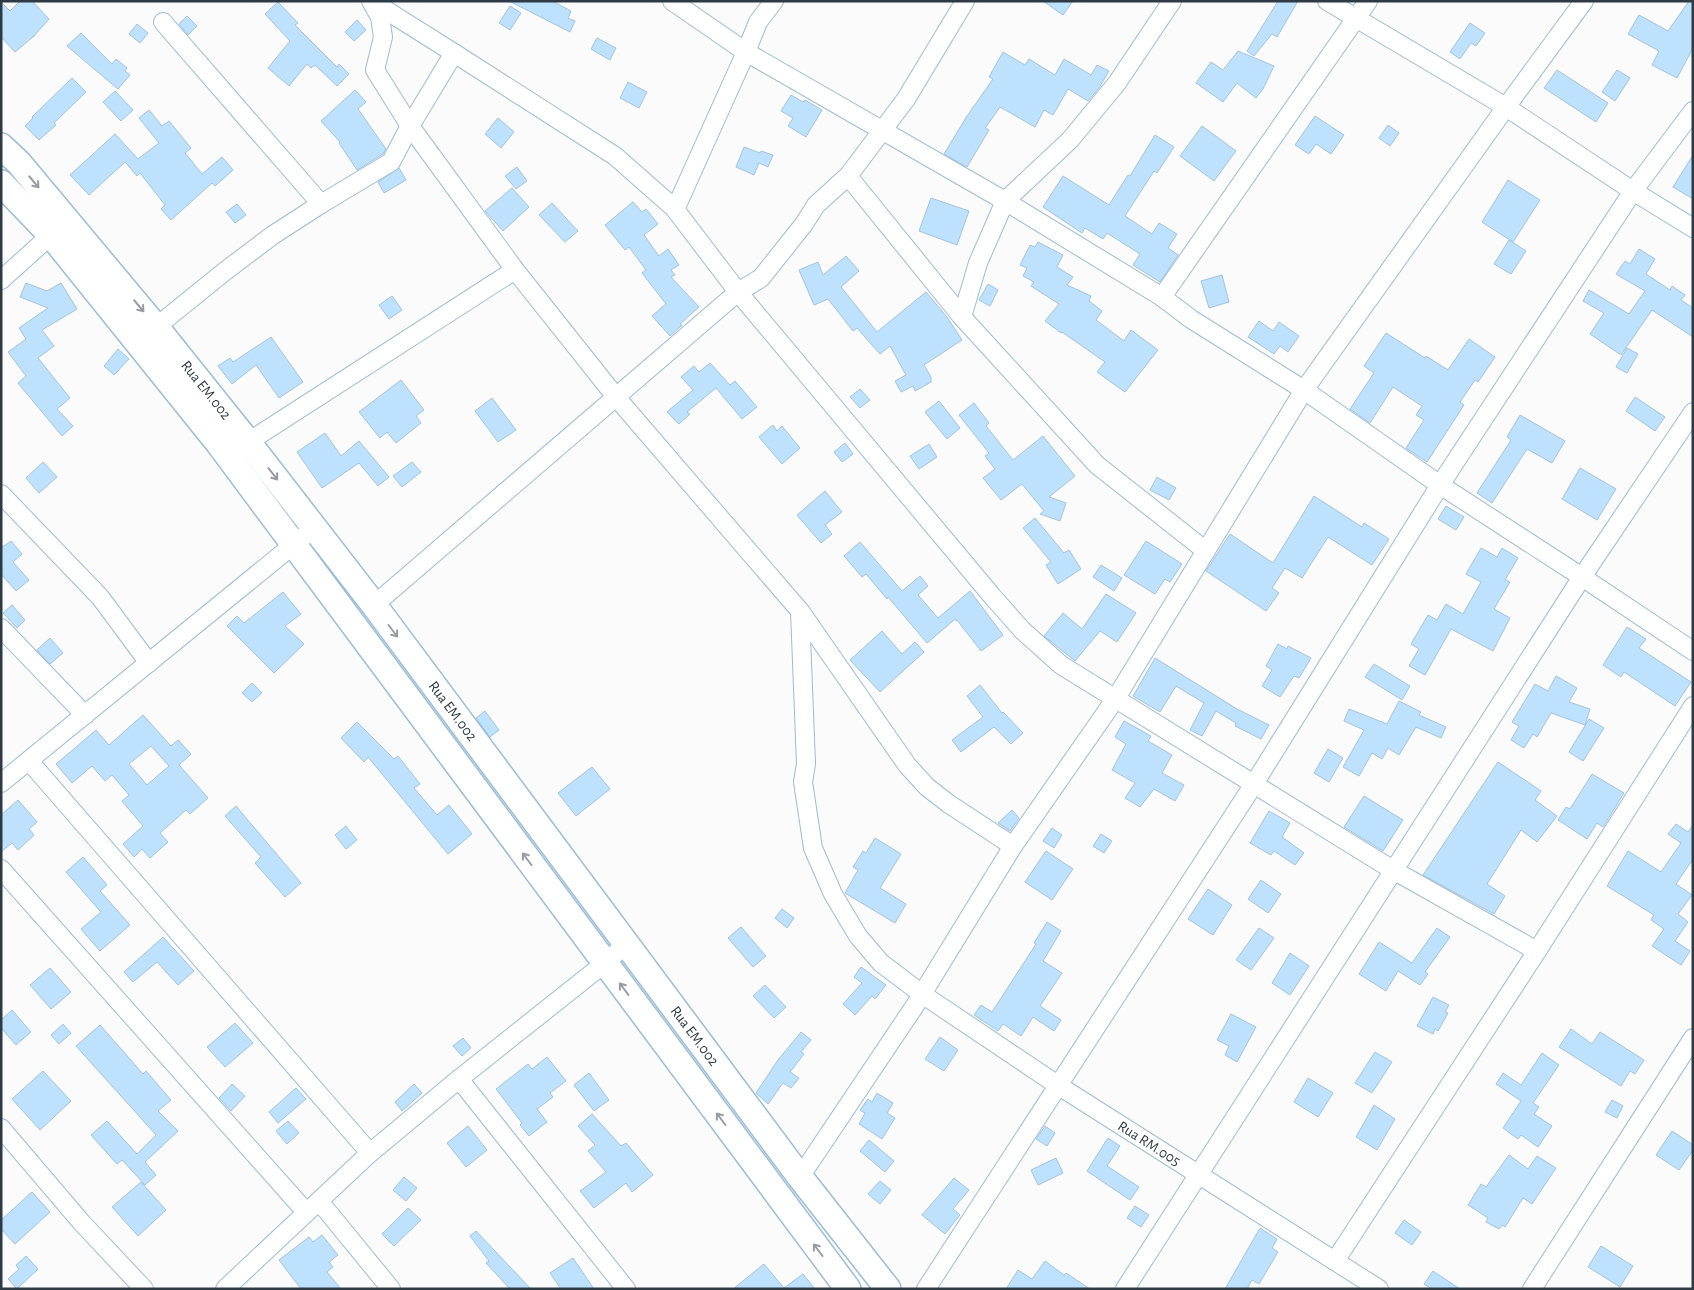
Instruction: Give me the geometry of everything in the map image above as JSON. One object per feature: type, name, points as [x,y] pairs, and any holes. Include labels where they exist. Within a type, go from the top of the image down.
[{"type":"street","points":[[372,1],[615,156],[674,208],[738,292],[1022,630],[1061,665],[1394,870],[1537,951]]},
{"type":"street","points":[[372,1],[380,17],[383,37],[375,70],[410,126],[515,270],[616,397],[800,611],[907,765],[927,787],[949,804],[1013,846]]},
{"type":"street","points":[[672,1],[746,52],[1004,201],[1162,297],[1191,319],[1304,390],[1440,485],[1693,651]]},
{"type":"street","points":[[674,208],[678,203],[758,22],[774,1]]},
{"type":"street","points":[[374,605],[738,292],[761,278],[804,224],[816,205],[848,176],[906,99],[965,1]]},
{"type":"street","points":[[962,316],[978,262],[1004,201],[1070,140],[1117,83],[1172,1]]},
{"type":"street","points":[[1327,1],[1506,106],[1633,192],[1693,228]]},
{"type":"street","points":[[1162,297],[1368,1]]},
{"type":"street","points":[[800,1177],[922,994],[1013,846],[1116,698],[1304,390],[1506,106],[1584,1]]},
{"type":"street","points":[[164,22],[321,204]]},
{"type":"street","points":[[156,326],[273,235],[391,162],[410,126],[454,53]]},
{"type":"street","points":[[926,1289],[1254,784],[1440,485],[1633,192],[1693,111]]},
{"type":"street","name":"Rua EM.002","points":[[1,146],[18,163],[156,326],[248,442],[374,605],[800,1177],[888,1289]]},
{"type":"street","points":[[848,176],[962,316],[1097,465],[1206,551]]},
{"type":"street","name":"Rua EM.002","points":[[1,183],[51,235],[219,444],[848,1289]]},
{"type":"street","points":[[1,280],[51,235]]},
{"type":"street","points":[[248,442],[515,270]]},
{"type":"street","points":[[1125,1289],[1582,577],[1693,412]]},
{"type":"street","points":[[1,494],[100,597],[149,663]]},
{"type":"street","points":[[1,783],[314,528]]},
{"type":"street","name":"Rua RM.005","points":[[800,611],[806,764],[803,782],[813,848],[833,894],[858,936],[881,963],[922,994],[1059,1086],[1379,1289]]},
{"type":"street","points":[[1,628],[85,715]]},
{"type":"street","points":[[1335,1261],[1537,951],[1693,706]]},
{"type":"street","points":[[29,761],[370,1153]]},
{"type":"street","points":[[1,869],[312,1207],[391,1289]]},
{"type":"street","points":[[225,1289],[370,1153],[458,1079],[605,963],[626,944]]},
{"type":"street","points":[[1532,1289],[1693,1038]]},
{"type":"street","points":[[458,1079],[626,1289]]},
{"type":"street","points":[[1,1128],[82,1223],[144,1289]]},
{"type":"building","points":[[20,1],[32,1],[49,19],[34,36],[15,52],[1,37],[1,2],[10,11]]},
{"type":"building","points":[[509,1],[552,1],[571,11],[568,18],[575,21],[570,32]]},
{"type":"building","points":[[1043,1],[1073,1],[1063,15]]},
{"type":"building","points":[[1278,1],[1298,1],[1277,37],[1272,34],[1254,56],[1247,51]]},
{"type":"building","points":[[1689,1],[1693,1],[1693,48],[1677,78],[1652,65],[1659,51],[1628,34],[1639,15],[1668,31]]},
{"type":"building","points":[[278,2],[298,23],[295,25],[337,67],[339,64],[349,74],[337,86],[315,65],[311,68],[307,64],[289,86],[268,68],[290,41],[265,14]]},
{"type":"building","points":[[510,6],[521,13],[510,30],[499,23]]},
{"type":"building","points":[[187,16],[197,26],[188,35],[179,24]]},
{"type":"building","points":[[357,20],[366,30],[354,41],[345,32]]},
{"type":"building","points":[[1470,23],[1485,33],[1476,46],[1471,43],[1460,59],[1450,52]]},
{"type":"building","points":[[137,24],[148,33],[140,43],[129,34]]},
{"type":"building","points":[[81,33],[112,64],[116,59],[127,68],[125,71],[130,75],[118,89],[67,46]]},
{"type":"building","points":[[597,38],[616,48],[610,60],[591,49]]},
{"type":"building","points":[[1238,51],[1274,66],[1263,89],[1256,98],[1237,83],[1223,102],[1196,83],[1211,62],[1223,70]]},
{"type":"building","points":[[1003,52],[1025,65],[1029,59],[1055,75],[1064,59],[1091,75],[1097,65],[1109,71],[1099,88],[1088,101],[1068,89],[1053,115],[1044,110],[1035,127],[1000,107],[985,128],[989,130],[967,167],[944,154],[967,116],[993,79],[989,77]]},
{"type":"building","points":[[1557,70],[1608,103],[1596,122],[1544,88]]},
{"type":"building","points":[[1617,70],[1630,78],[1615,101],[1602,92]]},
{"type":"building","points":[[72,78],[86,92],[54,123],[56,125],[39,140],[25,126]]},
{"type":"building","points":[[628,82],[647,92],[639,108],[620,98]]},
{"type":"building","points":[[355,90],[366,102],[358,109],[386,149],[383,154],[357,170],[340,142],[321,121]]},
{"type":"building","points":[[115,91],[133,110],[121,121],[103,102]]},
{"type":"building","points":[[791,95],[803,102],[805,100],[822,110],[806,137],[788,126],[793,118],[781,111]]},
{"type":"building","points":[[149,110],[162,126],[169,121],[191,148],[185,153],[202,174],[222,157],[233,170],[215,186],[212,183],[171,220],[161,209],[165,205],[140,173],[137,176],[125,162],[89,195],[70,175],[115,134],[138,159],[159,143],[139,118]]},
{"type":"building","points":[[1315,116],[1344,135],[1331,154],[1316,144],[1309,154],[1295,145]]},
{"type":"building","points":[[498,118],[514,132],[501,148],[485,134]]},
{"type":"building","points":[[1388,125],[1399,133],[1390,146],[1379,138]]},
{"type":"building","points":[[1202,126],[1236,151],[1214,181],[1180,156]]},
{"type":"building","points":[[1155,135],[1174,147],[1157,173],[1154,171],[1125,216],[1152,234],[1159,223],[1177,234],[1168,248],[1178,255],[1160,282],[1133,265],[1140,254],[1107,233],[1103,239],[1085,228],[1082,233],[1043,207],[1063,176],[1109,205],[1128,175],[1130,176]]},
{"type":"building","points":[[744,147],[760,153],[761,151],[773,155],[768,167],[759,163],[754,175],[736,167]]},
{"type":"building","points":[[1693,155],[1693,199],[1673,187]]},
{"type":"building","points":[[517,167],[527,181],[516,189],[505,176]]},
{"type":"building","points":[[399,168],[406,180],[384,193],[378,182]]},
{"type":"building","points":[[1508,180],[1540,200],[1513,242],[1482,222]]},
{"type":"building","points":[[512,188],[529,207],[503,231],[485,211]]},
{"type":"building","points":[[931,198],[969,211],[957,245],[919,231]]},
{"type":"building","points":[[633,202],[642,212],[646,209],[658,224],[644,235],[659,256],[668,249],[679,265],[671,270],[675,275],[671,277],[699,307],[670,336],[652,316],[666,304],[642,273],[646,270],[629,247],[625,250],[605,225]]},
{"type":"building","points":[[552,203],[578,231],[565,242],[539,215]]},
{"type":"building","points":[[237,204],[246,215],[235,223],[226,212]]},
{"type":"building","points":[[1509,240],[1526,251],[1511,274],[1494,264]]},
{"type":"building","points":[[1038,242],[1063,255],[1057,267],[1073,277],[1067,285],[1091,296],[1089,301],[1102,311],[1096,320],[1124,341],[1131,330],[1158,350],[1125,392],[1097,372],[1105,362],[1045,321],[1059,304],[1031,286],[1034,282],[1023,276],[1027,268],[1020,265],[1030,245],[1035,247]]},
{"type":"building","points":[[1639,249],[1655,259],[1646,274],[1670,290],[1672,286],[1685,295],[1681,300],[1693,308],[1693,337],[1652,310],[1621,355],[1590,334],[1604,313],[1583,301],[1589,290],[1629,314],[1645,291],[1616,274],[1625,261],[1630,264]]},
{"type":"building","points":[[846,256],[859,271],[841,287],[877,332],[926,292],[947,317],[962,340],[924,365],[931,377],[931,382],[915,391],[913,386],[901,392],[895,381],[906,375],[890,346],[880,354],[857,328],[853,331],[828,299],[814,305],[799,270],[818,262],[823,275]]},
{"type":"building","points":[[1222,275],[1229,302],[1209,308],[1201,281]]},
{"type":"building","points":[[26,283],[47,291],[61,283],[77,309],[42,330],[54,346],[38,358],[70,398],[57,409],[73,426],[62,436],[18,383],[26,376],[8,352],[26,339],[19,328],[48,308],[20,297]]},
{"type":"building","points":[[988,284],[998,290],[990,306],[979,300]]},
{"type":"building","points":[[392,296],[402,310],[389,319],[379,305]]},
{"type":"building","points":[[1259,321],[1273,331],[1279,322],[1299,336],[1288,352],[1280,346],[1274,354],[1248,337]]},
{"type":"building","points":[[1386,333],[1448,370],[1469,339],[1495,357],[1478,382],[1475,380],[1460,402],[1464,405],[1427,462],[1406,448],[1424,420],[1416,415],[1422,406],[1393,387],[1370,423],[1350,409],[1374,373],[1364,366]]},
{"type":"building","points":[[271,337],[303,382],[279,398],[256,365],[232,384],[218,366],[230,358],[233,362]]},
{"type":"building","points":[[1627,348],[1638,354],[1627,373],[1616,367]]},
{"type":"building","points":[[118,349],[129,359],[114,375],[104,366]]},
{"type":"building","points":[[710,363],[730,385],[735,381],[757,407],[742,419],[716,388],[687,412],[690,414],[679,424],[667,412],[693,390],[681,377],[694,366],[699,372]]},
{"type":"building","points":[[401,380],[424,410],[416,416],[421,423],[396,443],[387,432],[380,438],[359,412]]},
{"type":"building","points":[[860,389],[870,400],[860,408],[850,397]]},
{"type":"building","points":[[1635,397],[1665,417],[1655,431],[1626,411]]},
{"type":"building","points":[[492,398],[516,430],[498,442],[475,411]]},
{"type":"building","points":[[939,401],[960,428],[947,439],[925,412]]},
{"type":"building","points":[[974,403],[989,423],[986,426],[1013,460],[1043,436],[1075,476],[1049,497],[1066,503],[1060,521],[1040,514],[1044,511],[1022,484],[1001,500],[983,478],[995,469],[985,456],[989,453],[959,415]]},
{"type":"building","points":[[1520,415],[1565,441],[1552,463],[1527,449],[1492,503],[1477,493],[1511,440],[1507,437]]},
{"type":"building","points":[[773,425],[777,431],[782,426],[800,448],[782,464],[759,437]]},
{"type":"building","points":[[325,433],[341,456],[359,441],[389,477],[378,486],[359,463],[322,488],[297,452]]},
{"type":"building","points":[[845,443],[853,454],[842,462],[834,452]]},
{"type":"building","points":[[929,444],[937,457],[919,469],[910,456]]},
{"type":"building","points":[[43,462],[57,477],[39,493],[26,478]]},
{"type":"building","points":[[412,462],[421,472],[402,487],[393,476]]},
{"type":"building","points":[[1580,468],[1616,489],[1597,520],[1562,499]]},
{"type":"building","points":[[1157,477],[1176,488],[1169,500],[1150,490]]},
{"type":"building","points":[[825,491],[842,512],[825,525],[832,534],[821,543],[797,515]]},
{"type":"building","points":[[1314,496],[1362,527],[1364,523],[1389,539],[1372,565],[1328,537],[1302,578],[1285,568],[1272,588],[1279,593],[1266,611],[1206,571],[1230,534],[1273,563]]},
{"type":"building","points":[[1446,506],[1464,517],[1456,530],[1438,519]]},
{"type":"building","points":[[1035,518],[1064,553],[1069,550],[1081,569],[1058,584],[1046,565],[1051,562],[1023,528]]},
{"type":"building","points":[[11,541],[22,554],[13,562],[29,580],[16,591],[1,574],[1,548]]},
{"type":"building","points":[[1146,541],[1182,564],[1170,582],[1165,579],[1155,594],[1124,575]]},
{"type":"building","points":[[860,542],[902,591],[920,576],[928,586],[918,595],[938,618],[970,591],[1003,635],[981,651],[957,620],[954,620],[927,643],[888,597],[887,599],[866,574],[862,577],[844,556]]},
{"type":"building","points":[[1481,548],[1497,557],[1502,548],[1518,558],[1505,580],[1510,582],[1494,609],[1510,618],[1493,651],[1451,629],[1425,675],[1409,666],[1419,649],[1411,644],[1428,615],[1437,620],[1446,604],[1463,614],[1481,582],[1466,574]]},
{"type":"building","points":[[1101,565],[1122,578],[1114,591],[1093,577]]},
{"type":"building","points":[[283,592],[301,614],[285,626],[304,644],[274,673],[227,626],[237,616],[244,623]]},
{"type":"building","points":[[1106,594],[1136,613],[1117,642],[1100,631],[1075,661],[1044,636],[1063,613],[1082,629]]},
{"type":"building","points":[[12,605],[25,620],[17,628],[3,613]]},
{"type":"building","points":[[1627,627],[1646,639],[1639,648],[1691,682],[1675,706],[1624,672],[1621,677],[1603,665]]},
{"type":"building","points":[[882,631],[902,654],[915,642],[924,652],[880,692],[850,660]]},
{"type":"building","points":[[50,638],[63,653],[50,664],[37,650]]},
{"type":"building","points":[[1278,644],[1287,649],[1288,646],[1311,658],[1299,678],[1294,676],[1280,697],[1262,686],[1272,670],[1266,666]]},
{"type":"building","points":[[1155,658],[1237,709],[1269,725],[1261,739],[1235,726],[1236,723],[1216,711],[1202,736],[1190,730],[1204,703],[1176,686],[1160,712],[1133,696]]},
{"type":"building","points":[[1374,664],[1410,686],[1402,700],[1365,677]]},
{"type":"building","points":[[1556,676],[1577,688],[1569,702],[1590,709],[1585,725],[1551,713],[1537,737],[1533,734],[1524,748],[1511,740],[1519,726],[1512,722],[1535,684],[1548,691]]},
{"type":"building","points":[[252,683],[262,693],[252,702],[242,693]]},
{"type":"building","points":[[980,685],[1002,713],[1023,733],[1011,744],[994,727],[961,752],[952,740],[983,717],[967,696]]},
{"type":"building","points":[[1399,701],[1421,712],[1419,715],[1446,727],[1441,738],[1416,727],[1399,755],[1388,748],[1382,759],[1372,753],[1359,776],[1343,767],[1364,730],[1344,721],[1349,709],[1387,724]]},
{"type":"building","points":[[485,711],[499,730],[490,737],[476,718]]},
{"type":"building","points":[[143,715],[171,746],[178,740],[191,754],[179,765],[208,798],[190,814],[186,810],[160,833],[168,842],[150,858],[142,849],[134,857],[123,844],[143,826],[122,801],[129,795],[112,775],[105,781],[92,766],[72,783],[56,764],[96,730],[109,745]],"holes":[[[151,746],[169,766],[147,785],[129,764]]]},
{"type":"building","points":[[1589,719],[1604,728],[1583,761],[1569,752]]},
{"type":"building","points":[[1124,721],[1151,736],[1148,741],[1172,755],[1162,773],[1184,785],[1175,801],[1154,789],[1140,807],[1125,798],[1135,783],[1112,770],[1126,744],[1115,737]]},
{"type":"building","points":[[357,722],[394,759],[398,756],[420,784],[414,788],[437,815],[449,805],[472,834],[448,854],[368,757],[364,762],[341,738]]},
{"type":"building","points":[[1328,749],[1343,758],[1329,782],[1314,773]]},
{"type":"building","points":[[1498,762],[1541,791],[1535,800],[1557,816],[1537,842],[1521,830],[1487,884],[1505,896],[1494,914],[1423,875]]},
{"type":"building","points":[[592,767],[610,789],[576,816],[558,793]]},
{"type":"building","points":[[1592,774],[1624,793],[1603,827],[1597,823],[1587,839],[1558,820],[1566,807],[1570,809]]},
{"type":"building","points":[[1364,796],[1403,820],[1383,851],[1344,827]]},
{"type":"building","points":[[18,800],[37,822],[29,829],[34,835],[18,850],[12,843],[1,852],[1,815]]},
{"type":"building","points":[[236,806],[301,883],[285,897],[255,863],[261,857],[225,816]]},
{"type":"building","points":[[1012,810],[1019,818],[1010,831],[998,823]]},
{"type":"building","points":[[1269,811],[1290,823],[1282,837],[1304,853],[1295,865],[1274,851],[1271,855],[1250,843]]},
{"type":"building","points":[[1676,824],[1688,832],[1693,825],[1693,859],[1676,884],[1692,895],[1678,914],[1688,922],[1675,941],[1690,951],[1681,965],[1652,946],[1664,929],[1651,920],[1654,915],[1607,886],[1628,851],[1661,872],[1681,843],[1668,834]]},
{"type":"building","points":[[346,826],[357,840],[346,849],[335,835]]},
{"type":"building","points":[[1052,828],[1062,835],[1054,848],[1043,841]]},
{"type":"building","points":[[1101,834],[1112,841],[1104,853],[1093,846]]},
{"type":"building","points":[[875,838],[901,854],[880,888],[906,904],[895,923],[845,893],[858,870],[853,867],[863,851],[866,853]]},
{"type":"building","points":[[1046,851],[1073,869],[1052,900],[1025,882]]},
{"type":"building","points":[[83,857],[107,885],[100,891],[130,925],[100,951],[81,929],[101,912],[66,872]]},
{"type":"building","points":[[1261,880],[1281,894],[1268,913],[1248,899]]},
{"type":"building","points":[[1208,889],[1232,905],[1213,935],[1188,919]]},
{"type":"building","points":[[782,909],[794,918],[787,928],[775,918]]},
{"type":"building","points":[[1047,922],[1061,931],[1043,961],[1062,973],[1040,1006],[1061,1020],[1054,1031],[1033,1017],[1021,1036],[1003,1024],[998,1031],[974,1015],[981,1005],[992,1012],[1036,944],[1034,943]]},
{"type":"building","points":[[741,927],[766,956],[753,967],[728,938]]},
{"type":"building","points":[[1259,928],[1274,938],[1251,970],[1236,960]]},
{"type":"building","points":[[1437,928],[1450,937],[1425,972],[1428,974],[1420,985],[1398,971],[1386,991],[1359,974],[1379,942],[1412,963]]},
{"type":"building","points":[[163,937],[194,971],[178,985],[157,962],[133,982],[124,972]]},
{"type":"building","points":[[1290,953],[1309,966],[1290,995],[1272,983]]},
{"type":"building","points":[[861,967],[886,985],[875,999],[872,996],[855,1015],[843,1004],[862,983],[854,977]]},
{"type":"building","points":[[50,968],[71,992],[51,1009],[30,985]]},
{"type":"building","points":[[765,985],[786,1007],[774,1018],[753,996]]},
{"type":"building","points":[[1433,997],[1449,1005],[1445,1012],[1448,1013],[1438,1031],[1435,1029],[1433,1034],[1417,1026]]},
{"type":"building","points":[[12,1010],[31,1032],[16,1045],[1,1028],[1,1020]]},
{"type":"building","points":[[1231,1014],[1256,1027],[1237,1062],[1225,1055],[1229,1046],[1217,1040]]},
{"type":"building","points":[[235,1023],[253,1043],[225,1067],[207,1047]]},
{"type":"building","points":[[63,1024],[71,1033],[59,1044],[51,1035]]},
{"type":"building","points":[[100,1025],[143,1074],[146,1071],[171,1100],[158,1111],[178,1131],[145,1162],[156,1175],[145,1185],[122,1160],[117,1164],[91,1135],[107,1121],[137,1154],[156,1135],[76,1046]]},
{"type":"building","points":[[1571,1029],[1592,1044],[1600,1032],[1644,1060],[1635,1074],[1630,1071],[1621,1086],[1559,1047]]},
{"type":"building","points":[[801,1032],[811,1040],[801,1052],[804,1054],[790,1072],[799,1078],[791,1088],[783,1083],[768,1104],[756,1093],[778,1060]]},
{"type":"building","points":[[940,1037],[958,1050],[944,1071],[925,1059]]},
{"type":"building","points":[[463,1038],[471,1048],[462,1056],[453,1046]]},
{"type":"building","points":[[1375,1052],[1392,1062],[1372,1093],[1355,1083]]},
{"type":"building","points":[[1542,1053],[1559,1065],[1533,1103],[1539,1107],[1534,1114],[1552,1126],[1538,1147],[1521,1135],[1518,1139],[1503,1128],[1521,1101],[1496,1084],[1503,1073],[1521,1085]]},
{"type":"building","points":[[547,1057],[566,1081],[550,1093],[553,1097],[537,1109],[547,1122],[529,1136],[520,1125],[522,1123],[496,1089],[528,1064],[532,1069]]},
{"type":"building","points":[[43,1071],[71,1101],[40,1130],[12,1099]]},
{"type":"building","points":[[589,1073],[609,1100],[594,1111],[574,1085]]},
{"type":"building","points":[[1308,1078],[1333,1093],[1318,1117],[1294,1102]]},
{"type":"building","points":[[232,1084],[245,1096],[231,1111],[219,1098]]},
{"type":"building","points":[[414,1084],[422,1093],[402,1111],[395,1102]]},
{"type":"building","points":[[296,1088],[306,1099],[278,1123],[269,1112]]},
{"type":"building","points":[[877,1093],[893,1103],[887,1113],[895,1118],[882,1139],[859,1124],[865,1113],[860,1110],[868,1099],[872,1102]]},
{"type":"building","points":[[1612,1100],[1623,1106],[1617,1118],[1605,1112]]},
{"type":"building","points":[[1374,1105],[1395,1119],[1377,1150],[1356,1137]]},
{"type":"building","points":[[592,1114],[621,1146],[626,1143],[653,1175],[632,1192],[626,1183],[594,1208],[580,1191],[606,1172],[588,1151],[595,1145],[578,1126]]},
{"type":"building","points":[[288,1121],[299,1133],[287,1144],[276,1131]]},
{"type":"building","points":[[468,1126],[487,1150],[466,1167],[447,1143]]},
{"type":"building","points":[[1045,1126],[1055,1133],[1047,1146],[1036,1139]]},
{"type":"building","points":[[1672,1131],[1693,1145],[1693,1150],[1679,1170],[1656,1155]]},
{"type":"building","points":[[1108,1138],[1120,1146],[1107,1166],[1139,1187],[1130,1200],[1087,1171]]},
{"type":"building","points":[[869,1140],[894,1161],[885,1172],[860,1151]]},
{"type":"building","points":[[1509,1155],[1528,1169],[1537,1156],[1556,1168],[1532,1204],[1523,1198],[1505,1227],[1502,1225],[1499,1229],[1486,1222],[1488,1218],[1468,1205],[1481,1184],[1486,1187]]},
{"type":"building","points":[[1056,1158],[1063,1173],[1038,1185],[1031,1170]]},
{"type":"building","points":[[404,1177],[417,1188],[406,1201],[393,1190]]},
{"type":"building","points":[[954,1178],[969,1190],[953,1209],[960,1215],[945,1234],[922,1215]]},
{"type":"building","points":[[880,1181],[891,1190],[880,1204],[868,1194]]},
{"type":"building","points":[[141,1182],[166,1210],[138,1236],[112,1207]]},
{"type":"building","points":[[32,1192],[50,1212],[15,1244],[1,1229],[1,1220]]},
{"type":"building","points":[[1135,1206],[1149,1215],[1141,1227],[1127,1218]]},
{"type":"building","points":[[408,1208],[421,1220],[394,1246],[382,1234]]},
{"type":"building","points":[[1404,1220],[1421,1232],[1412,1245],[1395,1233]]},
{"type":"building","points":[[1260,1228],[1277,1239],[1272,1248],[1278,1252],[1259,1284],[1252,1280],[1247,1289],[1225,1289]]},
{"type":"building","points":[[476,1231],[531,1289],[510,1289],[486,1263],[489,1261],[470,1236]]},
{"type":"building","points":[[322,1235],[338,1255],[329,1262],[333,1267],[327,1272],[341,1289],[301,1289],[279,1260],[309,1237],[313,1242]]},
{"type":"building","points":[[1601,1246],[1633,1266],[1620,1287],[1588,1267]]},
{"type":"building","points":[[26,1256],[38,1269],[17,1289],[8,1279],[19,1269],[16,1265]]},
{"type":"building","points":[[573,1258],[594,1289],[561,1289],[550,1273]]},
{"type":"building","points":[[1045,1261],[1064,1275],[1066,1273],[1090,1289],[1006,1289],[1018,1270],[1032,1279]]},
{"type":"building","points":[[764,1264],[784,1288],[803,1274],[815,1289],[733,1289]]},
{"type":"building","points":[[1433,1271],[1460,1289],[1432,1289],[1424,1284]]}]
